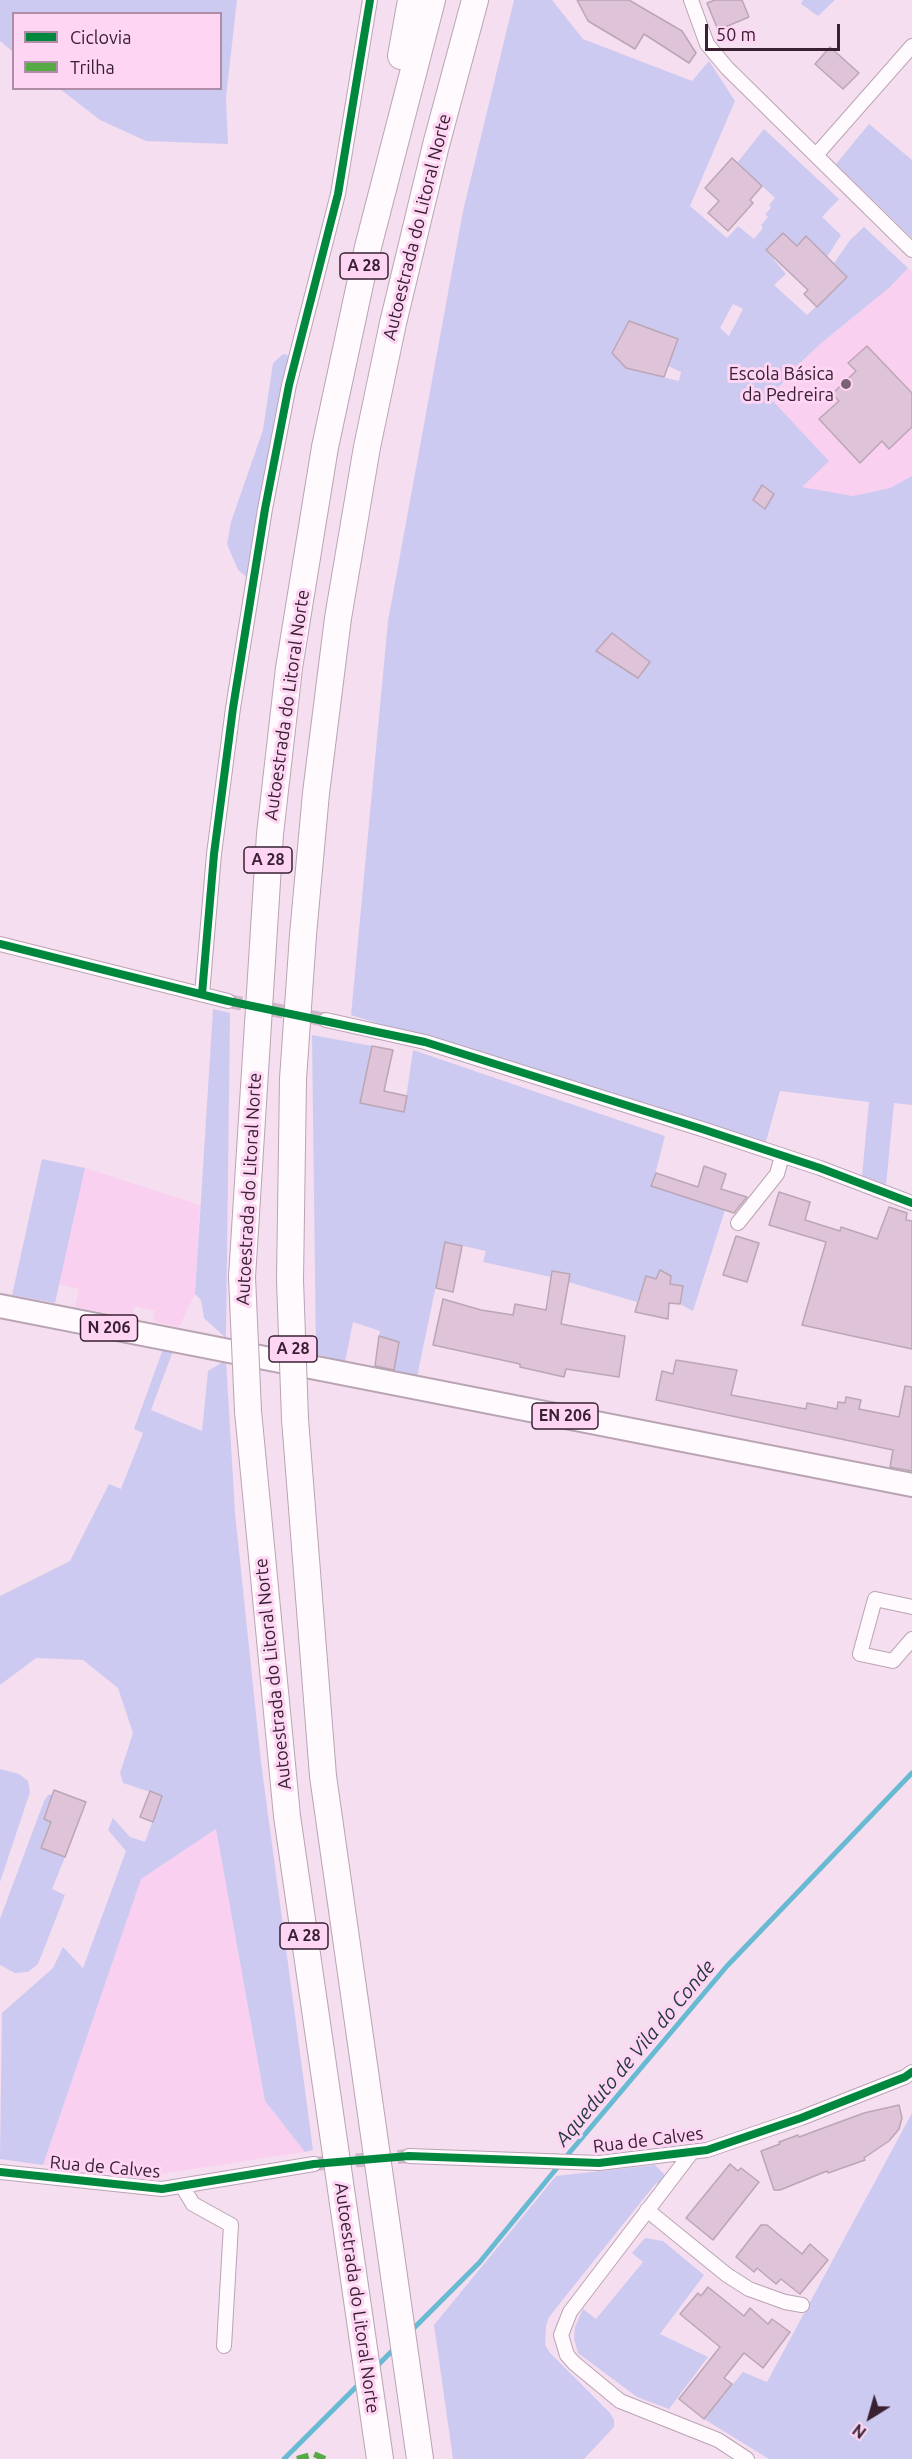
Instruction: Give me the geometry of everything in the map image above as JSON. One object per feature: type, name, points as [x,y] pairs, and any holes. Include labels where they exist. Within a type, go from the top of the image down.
[{"type":"highway","points":[[408,87],[397,78],[411,0]]},
{"type":"highway","name":"Autoestrada do Litoral Norte","points":[[380,2459],[287,1816],[248,1411],[242,1277],[270,834],[289,668],[325,447],[368,247],[432,0]]},
{"type":"highway","name":"Autoestrada do Litoral Norte","points":[[420,2459],[323,1776],[295,1419],[290,1280],[293,1079],[316,793],[338,618],[367,447],[393,323],[436,146],[475,0]]},
{"type":"main road","name":"N 206","points":[[0,1306],[218,1349]]},
{"type":"main road","name":"EN 206","points":[[218,1349],[912,1485]]},
{"type":"street","points":[[202,994],[214,854],[233,708],[265,508],[289,385],[338,194],[370,0]]},
{"type":"street","points":[[691,0],[707,44],[726,68],[817,154],[912,250]]},
{"type":"street","points":[[817,154],[912,46]]},
{"type":"street","points":[[0,944],[228,1001]]},
{"type":"street","points":[[326,1020],[425,1042],[782,1156],[912,1203]]},
{"type":"street","points":[[738,1223],[777,1174],[782,1156]]},
{"type":"street","points":[[912,1607],[874,1599],[861,1654],[892,1661],[912,1639]]},
{"type":"street","name":"Rua de Calves","points":[[408,2156],[598,2163],[706,2150],[801,2118],[905,2077],[912,2072]]},
{"type":"street","points":[[692,2152],[570,2312],[561,2335],[563,2345],[574,2363],[620,2400],[629,2406],[718,2440],[747,2459]]},
{"type":"street","name":"Rua de Calves","points":[[0,2172],[162,2189],[315,2164]]},
{"type":"street","points":[[182,2186],[193,2204],[231,2225],[224,2346]]},
{"type":"street","points":[[648,2210],[727,2275],[748,2289],[802,2306]]},
{"type":"shaded area","points":[[0,0],[237,0],[226,97],[228,144],[146,141],[100,120],[61,90],[222,90],[222,12],[12,12],[12,51],[0,41]]},
{"type":"shaded area","points":[[514,0],[552,0],[583,39],[692,81],[709,61],[735,101],[690,206],[727,238],[738,226],[754,239],[763,228],[761,225],[768,217],[765,214],[771,208],[769,205],[775,198],[737,163],[764,129],[839,199],[822,217],[841,235],[827,257],[806,237],[797,246],[783,233],[766,250],[786,274],[774,285],[807,315],[847,277],[834,263],[850,240],[864,227],[908,268],[890,287],[819,345],[792,371],[770,398],[829,461],[802,487],[853,496],[890,488],[912,476],[912,1105],[894,1103],[886,1185],[862,1176],[869,1102],[780,1091],[765,1145],[351,1015],[388,621],[463,211]],"holes":[[[733,304],[743,309],[729,336],[720,328]],[[629,321],[678,339],[668,366],[681,372],[679,381],[626,368],[612,353]],[[762,485],[774,494],[765,508],[753,500]],[[612,633],[650,662],[639,678],[596,651]]]},
{"type":"shaded area","points":[[803,0],[835,0],[818,16],[801,4]]},
{"type":"shaded area","points":[[869,124],[912,160],[912,238],[836,164]]},
{"type":"shaded area","name":"Escola Básica da Pedreira","points":[[908,268],[912,272],[912,476],[890,488],[853,496],[801,487],[770,398],[792,371],[819,345],[890,287]]},
{"type":"shaded area","points":[[283,354],[291,356],[249,579],[238,570],[227,544],[231,522],[263,430],[273,363]]},
{"type":"shaded area","points":[[213,1009],[230,1013],[226,1338],[204,1318],[201,1300],[195,1294]]},
{"type":"shaded area","points":[[312,1035],[372,1046],[361,1102],[404,1112],[413,1050],[665,1136],[652,1186],[725,1210],[693,1311],[680,1304],[683,1286],[670,1284],[671,1276],[660,1270],[656,1279],[646,1276],[637,1302],[551,1277],[483,1262],[486,1251],[445,1242],[417,1377],[393,1371],[399,1342],[379,1336],[380,1331],[353,1322],[345,1362],[316,1354]]},
{"type":"shaded area","points":[[42,1159],[85,1168],[55,1303],[12,1295]]},
{"type":"shaded area","points":[[85,1168],[200,1205],[195,1294],[179,1327],[153,1321],[155,1311],[135,1306],[132,1318],[75,1307],[79,1289],[59,1284]]},
{"type":"shaded area","points":[[163,1349],[173,1351],[151,1410],[202,1431],[208,1371],[226,1360],[235,1513],[261,1762],[313,2150],[305,2152],[265,2101],[216,1829],[141,1879],[43,2165],[0,2159],[2,2013],[53,1968],[63,1947],[83,1968],[126,1851],[108,1830],[113,1818],[130,1837],[145,1842],[162,1796],[123,1783],[120,1773],[133,1733],[118,1688],[83,1660],[36,1658],[0,1685],[0,1596],[70,1561],[109,1484],[121,1489],[143,1433],[134,1429]]},
{"type":"shaded area","points":[[0,1769],[19,1774],[28,1781],[30,1792],[0,1882]]},
{"type":"shaded area","points":[[53,1794],[44,1818],[51,1822],[41,1847],[65,1857],[52,1889],[65,1895],[38,1964],[28,1972],[15,1973],[0,1965],[0,1919],[44,1801],[48,1795]]},
{"type":"shaded area","points":[[216,1829],[265,2101],[305,2152],[146,2176],[43,2165],[141,1879]]},
{"type":"shaded area","points":[[912,2113],[912,2459],[769,2459],[704,2419],[743,2372],[767,2382]]},
{"type":"shaded area","points":[[655,2165],[664,2174],[662,2186],[656,2183],[549,2317],[546,2326],[545,2345],[550,2353],[610,2413],[614,2420],[614,2427],[584,2459],[453,2459],[434,2325],[556,2176]]},
{"type":"shaded area","points":[[645,2238],[663,2241],[704,2275],[660,2334],[708,2357],[669,2409],[637,2397],[578,2353],[574,2339],[575,2327],[583,2309],[596,2319],[643,2262],[632,2253]]},
{"type":"building","points":[[577,0],[629,0],[682,31],[696,53],[689,63],[644,34],[635,49],[588,21]]},
{"type":"building","points":[[715,0],[742,0],[749,17],[718,30],[707,3]]},
{"type":"building","points":[[830,47],[859,73],[843,89],[815,64]]},
{"type":"building","points":[[732,158],[762,186],[750,200],[753,203],[728,231],[708,213],[719,201],[705,188]]},
{"type":"building","points":[[783,233],[797,246],[806,236],[847,277],[817,307],[804,294],[808,290],[766,250]]},
{"type":"building","points":[[629,321],[678,339],[664,377],[626,368],[612,353]]},
{"type":"building","points":[[867,346],[912,393],[912,427],[889,449],[882,441],[860,463],[819,419],[839,401],[832,394],[856,371],[848,363]]},
{"type":"building","points":[[762,485],[774,494],[765,509],[753,500]]},
{"type":"building","points":[[612,633],[650,662],[638,678],[596,651]]},
{"type":"building","points":[[372,1046],[393,1050],[384,1091],[407,1096],[404,1112],[360,1103]]},
{"type":"building","points":[[704,1166],[726,1174],[721,1189],[747,1197],[734,1213],[651,1186],[656,1173],[698,1187]]},
{"type":"building","points":[[779,1192],[810,1202],[805,1220],[840,1231],[841,1227],[877,1239],[889,1207],[907,1213],[906,1220],[912,1221],[912,1349],[802,1325],[826,1242],[769,1225]]},
{"type":"building","points":[[736,1236],[759,1243],[747,1282],[723,1275]]},
{"type":"building","points":[[445,1242],[462,1246],[453,1292],[436,1288]]},
{"type":"building","points":[[660,1270],[671,1276],[670,1284],[683,1286],[680,1304],[669,1303],[668,1319],[635,1312],[646,1276],[656,1279]]},
{"type":"building","points":[[552,1271],[570,1274],[561,1324],[625,1336],[619,1377],[566,1369],[564,1377],[520,1367],[520,1364],[433,1345],[443,1299],[481,1310],[513,1315],[515,1304],[546,1310]]},
{"type":"building","points":[[379,1336],[399,1342],[394,1370],[375,1366]]},
{"type":"building","points":[[676,1360],[737,1370],[731,1395],[806,1409],[807,1403],[837,1409],[838,1402],[845,1403],[846,1397],[861,1400],[859,1409],[899,1417],[905,1386],[912,1387],[912,1471],[890,1467],[893,1450],[656,1400],[662,1371],[673,1374]]},
{"type":"building","points":[[54,1790],[86,1802],[65,1857],[41,1848],[51,1822],[44,1819]]},
{"type":"building","points":[[150,1791],[162,1796],[153,1822],[140,1817]]},
{"type":"building","points":[[899,2105],[902,2118],[899,2129],[889,2141],[864,2158],[865,2160],[828,2173],[827,2171],[780,2190],[774,2190],[761,2151],[780,2144],[779,2142],[864,2113]]},
{"type":"building","points":[[730,2164],[738,2171],[741,2168],[759,2182],[713,2240],[686,2218]]},
{"type":"building","points":[[761,2225],[767,2225],[802,2254],[810,2244],[828,2260],[800,2294],[781,2279],[776,2284],[757,2268],[754,2272],[736,2257]]},
{"type":"building","points":[[708,2287],[744,2316],[750,2308],[768,2324],[772,2319],[790,2332],[763,2368],[744,2353],[724,2378],[732,2384],[704,2419],[679,2399],[720,2347],[680,2314],[698,2293],[701,2296]]},
{"type":"waterway","name":"Aqueduto de Vila do Conde","points":[[410,2332],[479,2263],[727,1966],[912,1773]]},
{"type":"waterway","name":"Aqueduto de Vila do Conde","points":[[374,2369],[395,2348]]},
{"type":"waterway","name":"Aqueduto de Vila do Conde","points":[[284,2459],[361,2382]]},
{"type":"tunnel","points":[[228,1001],[326,1020]]},
{"type":"tunnel","points":[[314,2164],[409,2156]]},
{"type":"marked path","points":[[297,2459],[314,2454],[325,2459]]},
{"type":"cycle path","points":[[202,994],[214,854],[233,708],[265,509],[289,385],[338,194],[370,0]]},
{"type":"cycle path","points":[[0,944],[228,1001],[425,1042],[820,1168],[912,1203]]},
{"type":"cycle path","points":[[0,2172],[162,2189],[314,2164],[409,2156],[599,2163],[707,2150],[801,2118],[905,2077],[912,2072]]},
{"type":"place","name":"Escola Básica da Pedreira","points":[[846,384]]}]
